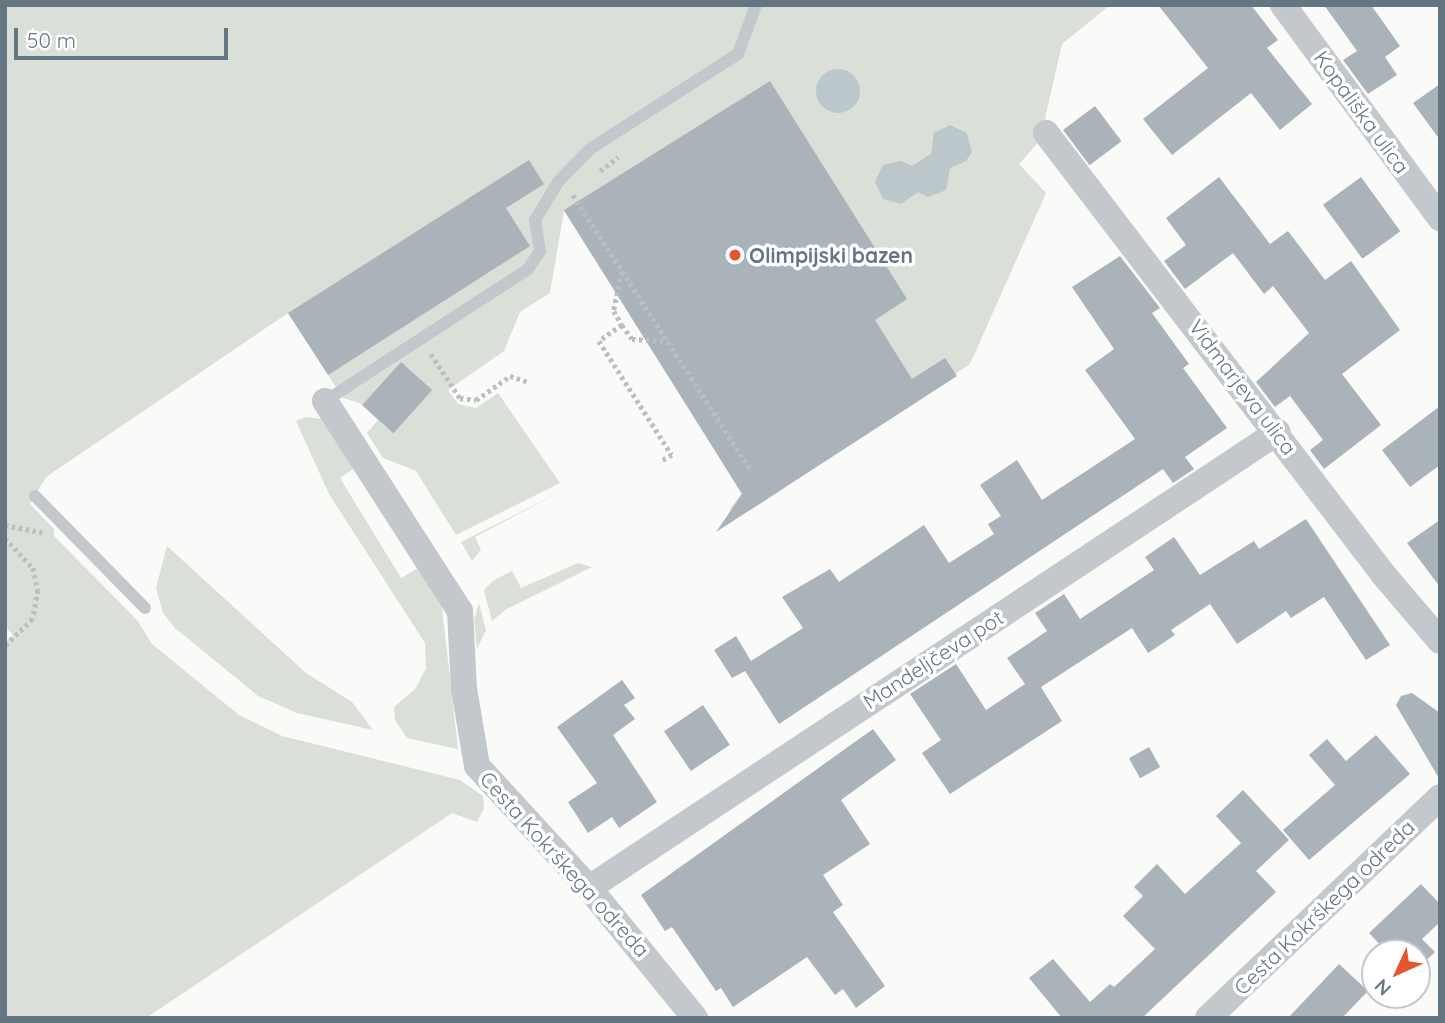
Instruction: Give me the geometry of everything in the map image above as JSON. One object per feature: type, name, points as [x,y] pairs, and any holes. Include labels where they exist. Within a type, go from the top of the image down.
[{"type":"street","name":"Kopališka ulica","points":[[1283,5],[1440,218]]},
{"type":"street","name":"Vidmarjeva ulica","points":[[1046,134],[1278,432],[1383,574],[1440,641]]},
{"type":"street","name":"Cesta Kokrškega odreda","points":[[325,401],[460,611],[464,689],[477,766],[589,888],[695,1018]]},
{"type":"street","name":"Mandeljčeva pot","points":[[589,888],[1278,432]]},
{"type":"street","name":"Cesta Kokrškega odreda","points":[[1209,1018],[1440,797]]},
{"type":"lane","points":[[325,401],[528,269],[540,251],[536,220],[558,182],[590,149],[738,54],[756,5]]},
{"type":"lane","points":[[35,496],[145,608]]},
{"type":"path","points":[[591,177],[626,149]]},
{"type":"path","points":[[580,184],[570,191],[751,470]]},
{"type":"path","points":[[622,271],[614,311],[622,325],[632,339],[668,341]]},
{"type":"path","points":[[622,325],[599,341],[672,455],[660,462]]},
{"type":"path","points":[[421,338],[460,398],[476,400],[510,376],[528,382]]},
{"type":"path","points":[[5,538],[33,568],[38,590],[33,619],[5,646]]},
{"type":"shaded area","points":[[5,5],[1110,5],[1062,44],[1045,118],[1051,128],[1019,164],[1046,193],[970,364],[751,510],[730,509],[742,493],[564,211],[550,293],[520,312],[504,351],[448,390],[458,404],[476,408],[498,393],[560,483],[456,535],[416,471],[383,458],[367,433],[378,420],[360,403],[343,398],[288,313],[46,477],[30,504],[54,529],[54,536],[137,620],[152,644],[239,715],[282,736],[460,780],[483,796],[484,808],[477,822],[452,813],[146,1018],[5,1018],[5,642],[13,635],[5,626]]},
{"type":"shaded area","points":[[838,69],[854,75],[860,91],[854,107],[838,113],[822,107],[816,91],[822,75]]},
{"type":"shaded area","points":[[950,125],[967,133],[972,152],[966,161],[950,168],[946,190],[928,197],[918,192],[901,204],[883,199],[875,182],[883,165],[901,161],[912,166],[931,154],[934,133]]},
{"type":"shaded area","points":[[306,417],[322,419],[356,467],[340,478],[401,578],[418,568],[442,608],[458,749],[407,738],[395,720],[394,707],[416,688],[426,668],[425,643],[329,494],[296,421]]},
{"type":"shaded area","points":[[562,491],[475,537],[481,550],[472,561],[461,542]]},
{"type":"shaded area","points":[[167,546],[306,673],[352,702],[373,730],[297,713],[258,696],[175,628],[163,613],[156,588]]},
{"type":"shaded area","points":[[578,563],[592,567],[505,610],[492,621],[484,590],[494,580],[512,571],[521,588]]},
{"type":"shaded area","points":[[479,603],[486,630],[477,649],[474,620]]},
{"type":"building","points":[[1158,5],[1251,5],[1278,40],[1267,48],[1312,104],[1280,130],[1251,93],[1172,155],[1143,119],[1208,68]]},
{"type":"building","points":[[1324,5],[1371,5],[1400,46],[1385,57],[1397,75],[1368,94],[1343,60],[1357,51]]},
{"type":"building","name":"Olimpijski bazen","points":[[770,81],[907,299],[875,320],[912,379],[945,358],[957,376],[716,532],[742,494],[564,210]]},
{"type":"building","points":[[1440,84],[1440,140],[1413,103]]},
{"type":"building","points":[[1095,106],[1121,141],[1090,165],[1063,130]]},
{"type":"building","points":[[529,160],[544,184],[506,208],[530,246],[328,375],[288,313]]},
{"type":"building","points":[[1219,177],[1270,244],[1288,231],[1325,280],[1351,261],[1400,330],[1342,374],[1381,425],[1324,469],[1310,450],[1323,440],[1290,396],[1275,407],[1256,382],[1309,333],[1273,286],[1264,294],[1233,253],[1185,289],[1164,261],[1186,245],[1166,218]]},
{"type":"building","points":[[1361,177],[1400,231],[1362,259],[1323,205]]},
{"type":"building","points":[[1120,256],[1160,308],[1152,313],[1189,364],[1183,368],[1227,428],[1185,457],[1194,469],[1173,483],[1163,469],[779,724],[745,671],[732,678],[714,650],[736,636],[751,661],[803,628],[782,597],[830,569],[839,582],[924,525],[949,563],[994,534],[988,524],[1001,516],[980,485],[1017,460],[1042,500],[1135,439],[1085,370],[1114,349],[1072,287]]},
{"type":"building","points":[[401,362],[432,390],[393,433],[362,405]]},
{"type":"building","points":[[1440,406],[1440,465],[1410,487],[1382,450]]},
{"type":"building","points":[[1306,519],[1390,645],[1366,660],[1324,597],[1291,618],[1286,611],[1237,644],[1210,604],[1171,630],[1175,635],[1148,653],[1132,628],[1041,687],[1062,721],[950,794],[922,753],[941,740],[910,694],[956,664],[986,710],[1025,684],[1007,658],[1047,631],[1035,613],[1064,594],[1080,619],[1154,570],[1145,557],[1174,537],[1200,575],[1254,541],[1259,549]]},
{"type":"building","points":[[1440,520],[1440,587],[1407,543]]},
{"type":"building","points":[[622,680],[635,698],[624,705],[635,719],[613,735],[657,802],[619,828],[612,817],[588,833],[568,802],[597,783],[557,727]]},
{"type":"building","points":[[1412,693],[1440,713],[1440,780],[1396,705],[1401,696]]},
{"type":"building","points":[[703,705],[730,745],[691,771],[664,731]]},
{"type":"building","points":[[873,729],[896,760],[841,800],[870,844],[823,875],[843,905],[833,912],[885,986],[856,1008],[843,989],[835,995],[807,957],[733,1007],[721,988],[716,991],[672,927],[665,931],[641,895]]},
{"type":"building","points":[[1376,735],[1410,774],[1309,860],[1283,830],[1335,785],[1309,755],[1327,739],[1346,761]]},
{"type":"building","points":[[1149,747],[1160,767],[1140,778],[1129,758]]},
{"type":"building","points":[[1243,790],[1289,840],[1256,871],[1276,892],[1142,1018],[1062,1018],[1029,978],[1053,959],[1090,1002],[1110,984],[1114,987],[1155,949],[1123,916],[1143,896],[1134,887],[1157,864],[1185,894],[1241,843],[1216,816]]},
{"type":"building","points":[[1421,884],[1440,904],[1440,922],[1422,939],[1375,939],[1369,933]]},
{"type":"building","points":[[1339,964],[1361,984],[1361,998],[1342,1018],[1288,1018]]},
{"type":"place","name":"Olimpijski bazen","points":[[735,255]]}]
